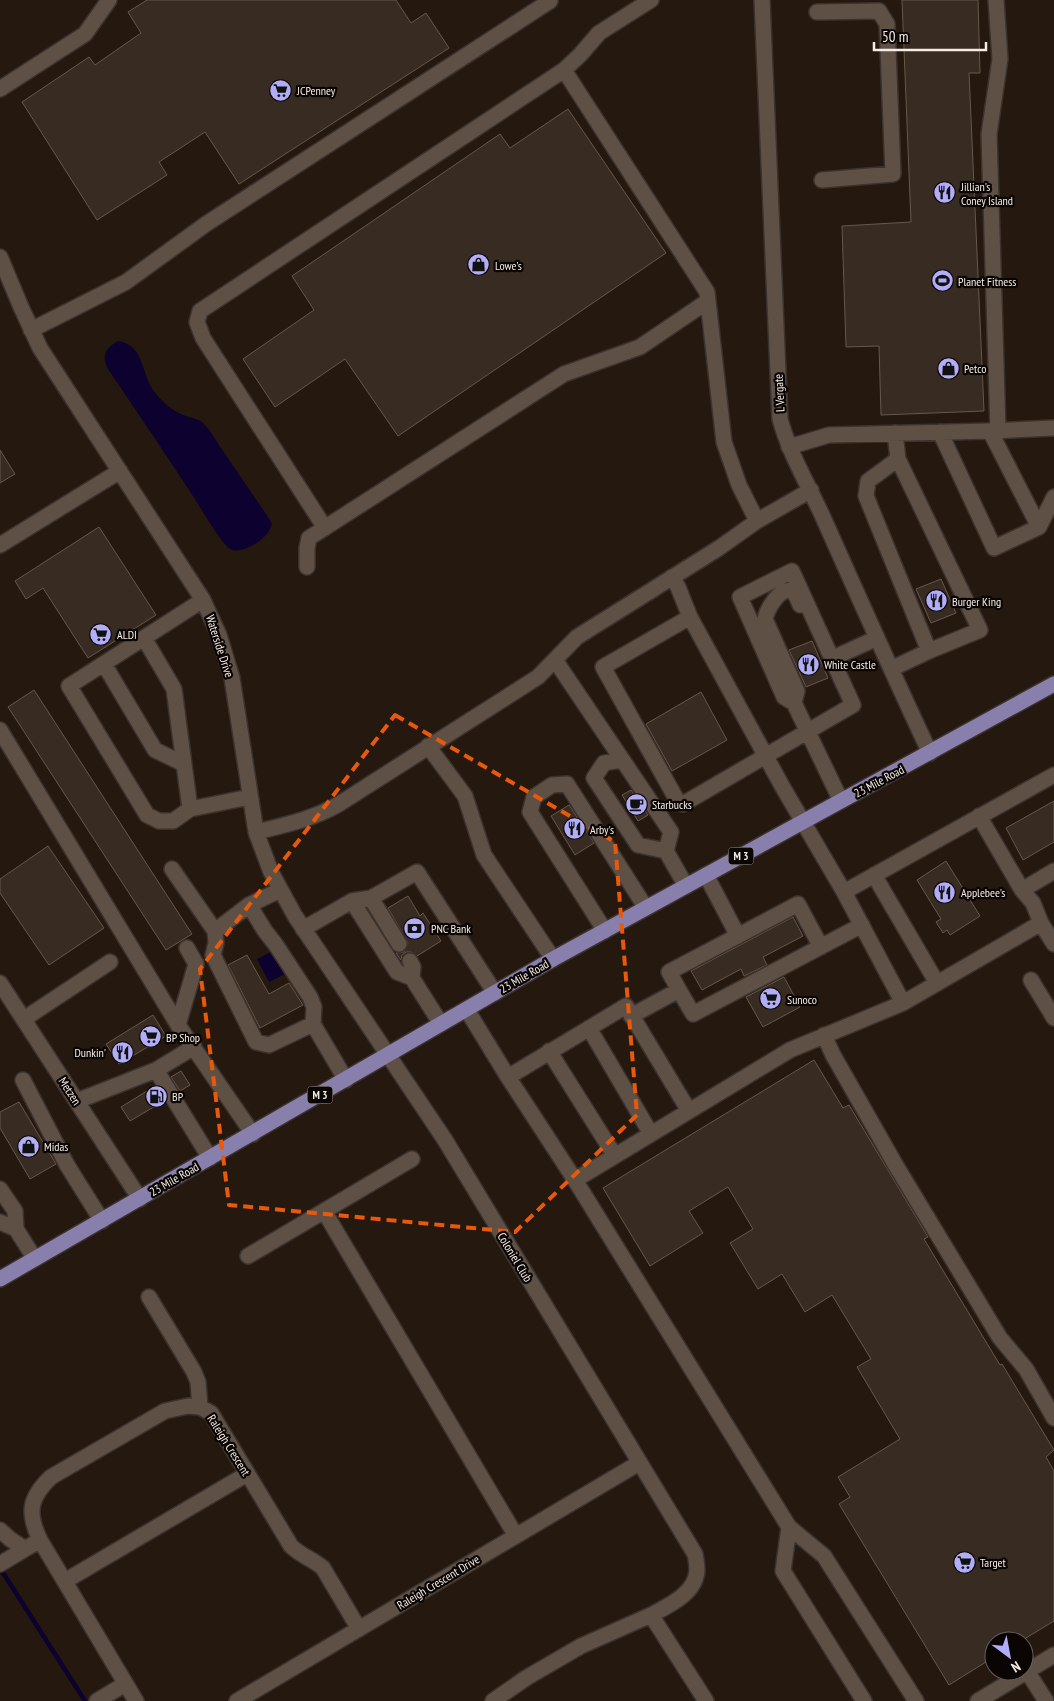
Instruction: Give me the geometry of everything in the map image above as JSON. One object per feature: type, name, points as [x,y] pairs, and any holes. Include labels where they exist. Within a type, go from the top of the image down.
[{"type":"main road","name":"23 Mile Road","points":[[0,1279],[553,960],[1054,684]]},
{"type":"street","points":[[0,89],[85,34],[109,0]]},
{"type":"street","points":[[31,330],[126,282],[206,224],[549,0]]},
{"type":"street","points":[[325,528],[203,338],[197,322],[200,311],[564,70],[599,34],[651,0]]},
{"type":"street","name":"L Vergate","points":[[762,0],[780,419],[789,447],[811,490],[930,753]]},
{"type":"street","points":[[996,0],[1000,59],[989,134],[994,431],[1039,527]]},
{"type":"street","points":[[817,12],[879,11],[887,24],[892,174],[822,180]]},
{"type":"street","points":[[564,70],[707,292],[724,442],[739,485],[757,521]]},
{"type":"street","name":"Waterside Drive","points":[[0,256],[31,330],[46,356],[203,600],[219,635],[232,678],[256,832],[263,853],[280,890],[303,929],[387,1055]]},
{"type":"street","points":[[307,567],[309,538],[564,374],[640,347],[708,301]]},
{"type":"street","points":[[789,447],[829,435],[1054,428]]},
{"type":"street","points":[[940,432],[994,548],[1039,527],[1054,497]]},
{"type":"street","points":[[891,669],[980,630],[898,459],[895,433]]},
{"type":"street","points":[[898,459],[868,481],[866,496],[929,651]]},
{"type":"street","points":[[0,545],[120,471]]},
{"type":"street","points":[[256,832],[326,812],[538,677],[577,636],[757,521],[811,490]]},
{"type":"street","points":[[690,617],[603,667],[678,802],[683,804],[765,756],[808,731],[853,705],[792,571],[740,596],[784,697],[794,703],[808,731],[841,801]]},
{"type":"street","points":[[672,577],[690,617],[765,756],[844,892],[903,1003]]},
{"type":"street","points":[[794,703],[797,691],[767,626],[766,612],[779,595],[789,591],[796,596],[806,619],[815,621]]},
{"type":"street","points":[[203,600],[69,686],[147,815],[159,821],[173,821],[190,809],[250,797]]},
{"type":"street","points":[[144,638],[174,689],[190,809]]},
{"type":"street","points":[[831,659],[877,638]]},
{"type":"street","points":[[555,660],[671,832],[666,850],[686,886]]},
{"type":"street","points":[[104,664],[155,750],[184,764]]},
{"type":"street","points":[[0,730],[178,1025],[252,1134]]},
{"type":"street","points":[[428,746],[465,796],[484,855],[553,960]]},
{"type":"street","points":[[621,760],[604,763],[594,778],[638,845],[666,850]]},
{"type":"street","points":[[844,892],[1054,775]]},
{"type":"street","points":[[605,931],[530,812],[534,796],[552,785],[567,784],[646,908]]},
{"type":"street","points":[[979,816],[1022,890],[1033,903],[1041,923],[1054,944]]},
{"type":"street","points":[[172,869],[215,931],[216,943],[213,955],[256,1042],[269,1045],[313,1024]]},
{"type":"street","points":[[1022,890],[1054,871]]},
{"type":"street","points":[[303,929],[352,901],[371,898],[417,872],[495,993]]},
{"type":"street","points":[[706,875],[738,936]]},
{"type":"street","points":[[874,876],[937,983]]},
{"type":"street","points":[[215,931],[249,905],[280,890]]},
{"type":"street","points":[[371,898],[398,944]]},
{"type":"street","points":[[352,901],[397,972],[412,978],[441,1024]]},
{"type":"street","points":[[821,947],[798,904],[670,972],[693,1014],[821,947],[862,925]]},
{"type":"street","points":[[249,905],[264,931],[276,945],[310,997],[314,1007],[313,1024],[346,1080]]},
{"type":"street","points":[[575,1180],[790,1050],[903,1003],[1041,923]]},
{"type":"street","points":[[178,1025],[196,964],[187,948]]},
{"type":"street","points":[[410,961],[413,967],[412,978]]},
{"type":"street","points":[[24,1020],[110,962]]},
{"type":"street","points":[[1031,980],[1054,1018]]},
{"type":"street","name":"Metzen","points":[[0,983],[140,1199]]},
{"type":"street","points":[[632,1016],[679,990]]},
{"type":"street","points":[[508,1077],[626,1006],[689,1111]]},
{"type":"street","points":[[467,1010],[575,1180],[789,1527],[824,1556],[916,1701]]},
{"type":"street","points":[[589,1028],[651,1134]]},
{"type":"street","points":[[824,1035],[833,1055],[899,1171],[1000,1338],[1026,1369],[1054,1418]]},
{"type":"street","points":[[76,1102],[156,1070],[194,1047]]},
{"type":"street","points":[[549,1051],[614,1156]]},
{"type":"street","name":"Coloniel Club","points":[[387,1055],[445,1140],[695,1554],[697,1570],[693,1586],[672,1604],[581,1646],[526,1678],[493,1701]]},
{"type":"street","points":[[156,1070],[210,1158]]},
{"type":"street","points":[[23,1080],[67,1165],[102,1221]]},
{"type":"street","points":[[248,1256],[412,1159]]},
{"type":"street","points":[[0,1189],[15,1211],[16,1229],[35,1259]]},
{"type":"street","points":[[324,1211],[516,1536]]},
{"type":"street","points":[[0,1222],[16,1229]]},
{"type":"street","points":[[149,1297],[194,1372],[198,1382],[200,1407]]},
{"type":"street","name":"Raleigh Crescent","points":[[40,1540],[32,1524],[32,1507],[34,1497],[41,1486],[51,1477],[165,1411],[188,1406],[200,1407],[211,1413],[291,1546],[299,1554],[314,1560],[323,1568],[359,1629]]},
{"type":"street","name":"Raleigh Crescent Drive","points":[[238,1701],[639,1462]]},
{"type":"street","points":[[65,1582],[248,1474]]},
{"type":"street","points":[[789,1527],[783,1571],[864,1701]]},
{"type":"street","points":[[0,1530],[25,1549]]},
{"type":"street","points":[[0,1564],[40,1540],[136,1701]]},
{"type":"street","points":[[651,1615],[706,1701]]},
{"type":"street","points":[[1034,1667],[1054,1655]]},
{"type":"street","points":[[978,1701],[1011,1681]]},
{"type":"street","points":[[1033,1681],[1046,1701]]},
{"type":"street","points":[[97,1701],[125,1684]]},
{"type":"highlighted area","points":[[395,715],[615,842],[637,1115],[515,1232],[229,1205],[200,969]]},
{"type":"shaded area","points":[[118,341],[133,348],[141,360],[153,390],[164,402],[176,412],[201,422],[211,433],[272,524],[267,534],[260,541],[245,549],[230,549],[213,527],[108,369],[105,360],[106,352],[110,346]]},
{"type":"shaded area","points":[[273,951],[285,974],[269,982],[257,959]]},
{"type":"building","name":"JCPenney","points":[[147,0],[396,0],[411,23],[426,13],[449,48],[239,184],[205,132],[159,162],[167,175],[97,220],[22,102],[89,57],[95,65],[141,33],[128,12]]},
{"type":"building","points":[[902,0],[978,0],[980,73],[969,73],[984,411],[881,415],[879,346],[846,347],[842,226],[911,222]]},
{"type":"building","name":"Lowe's","points":[[568,109],[666,253],[398,436],[345,359],[275,407],[243,359],[314,310],[292,276],[500,134],[510,148]]},
{"type":"building","points":[[0,450],[15,474],[0,483]]},
{"type":"building","points":[[99,527],[156,615],[88,658],[43,588],[26,599],[15,581]]},
{"type":"building","name":"Burger King","points":[[941,579],[956,613],[931,623],[916,589]]},
{"type":"building","name":"White Castle","points":[[812,641],[828,678],[806,687],[789,650]]},
{"type":"building","points":[[34,690],[192,934],[166,950],[8,707]]},
{"type":"building","points":[[701,692],[727,740],[672,771],[646,724]]},
{"type":"building","name":"Starbucks","points":[[631,790],[648,815],[638,821],[622,795]]},
{"type":"building","points":[[1054,801],[1054,842],[1023,860],[1006,828]]},
{"type":"building","name":"Arby's","points":[[569,805],[594,843],[575,855],[551,816]]},
{"type":"building","points":[[48,846],[104,928],[49,965],[0,893],[0,879]]},
{"type":"building","name":"Applebee's","points":[[946,861],[980,916],[950,935],[947,930],[943,933],[936,922],[941,919],[917,880]]},
{"type":"building","name":"PNC Bank","points":[[408,896],[420,916],[423,913],[441,941],[417,956],[411,952],[406,952],[402,955],[401,960],[396,953],[404,952],[408,943],[388,908]]},
{"type":"building","points":[[793,917],[803,936],[763,957],[767,965],[744,976],[741,969],[702,990],[691,971]]},
{"type":"building","points":[[247,955],[269,994],[289,983],[303,1005],[260,1028],[228,965]]},
{"type":"building","points":[[784,977],[800,1007],[763,1027],[746,997]]},
{"type":"building","points":[[153,1015],[166,1036],[119,1064],[106,1044]]},
{"type":"building","points":[[814,1060],[843,1108],[849,1105],[928,1237],[924,1239],[1054,1450],[1046,1457],[1054,1471],[1054,1621],[1034,1633],[1034,1631],[984,1631],[984,1663],[949,1685],[839,1504],[850,1497],[838,1477],[900,1439],[857,1367],[871,1359],[832,1295],[805,1312],[782,1274],[758,1289],[730,1243],[753,1229],[728,1187],[689,1211],[703,1233],[650,1266],[603,1188]]},
{"type":"building","points":[[181,1071],[190,1085],[180,1091],[171,1077]]},
{"type":"building","points":[[155,1086],[164,1101],[130,1121],[121,1107]]},
{"type":"building","name":"Midas","points":[[19,1102],[56,1164],[30,1179],[0,1128],[0,1112]]},
{"type":"waterway","points":[[0,1568],[85,1701]]},
{"type":"place","name":"JCPenney","points":[[281,90]]},
{"type":"place","name":"Jillian's Coney Island","points":[[945,193]]},
{"type":"place","name":"Lowe's","points":[[479,265]]},
{"type":"place","name":"Planet Fitness","points":[[942,281]]},
{"type":"place","name":"Petco","points":[[948,368]]},
{"type":"place","name":"Burger King","points":[[936,601]]},
{"type":"place","name":"ALDI","points":[[101,634]]},
{"type":"place","name":"White Castle","points":[[808,664]]},
{"type":"place","name":"Starbucks","points":[[636,804]]},
{"type":"place","name":"Arby's","points":[[574,829]]},
{"type":"place","name":"Applebee's","points":[[945,892]]},
{"type":"place","name":"PNC Bank","points":[[415,928]]},
{"type":"place","name":"Sunoco","points":[[771,999]]},
{"type":"place","name":"BP Shop","points":[[150,1037]]},
{"type":"place","name":"Dunkin'","points":[[122,1052]]},
{"type":"place","name":"BP","points":[[156,1096]]},
{"type":"place","name":"Midas","points":[[28,1146]]},
{"type":"place","name":"Target","points":[[964,1562]]}]
